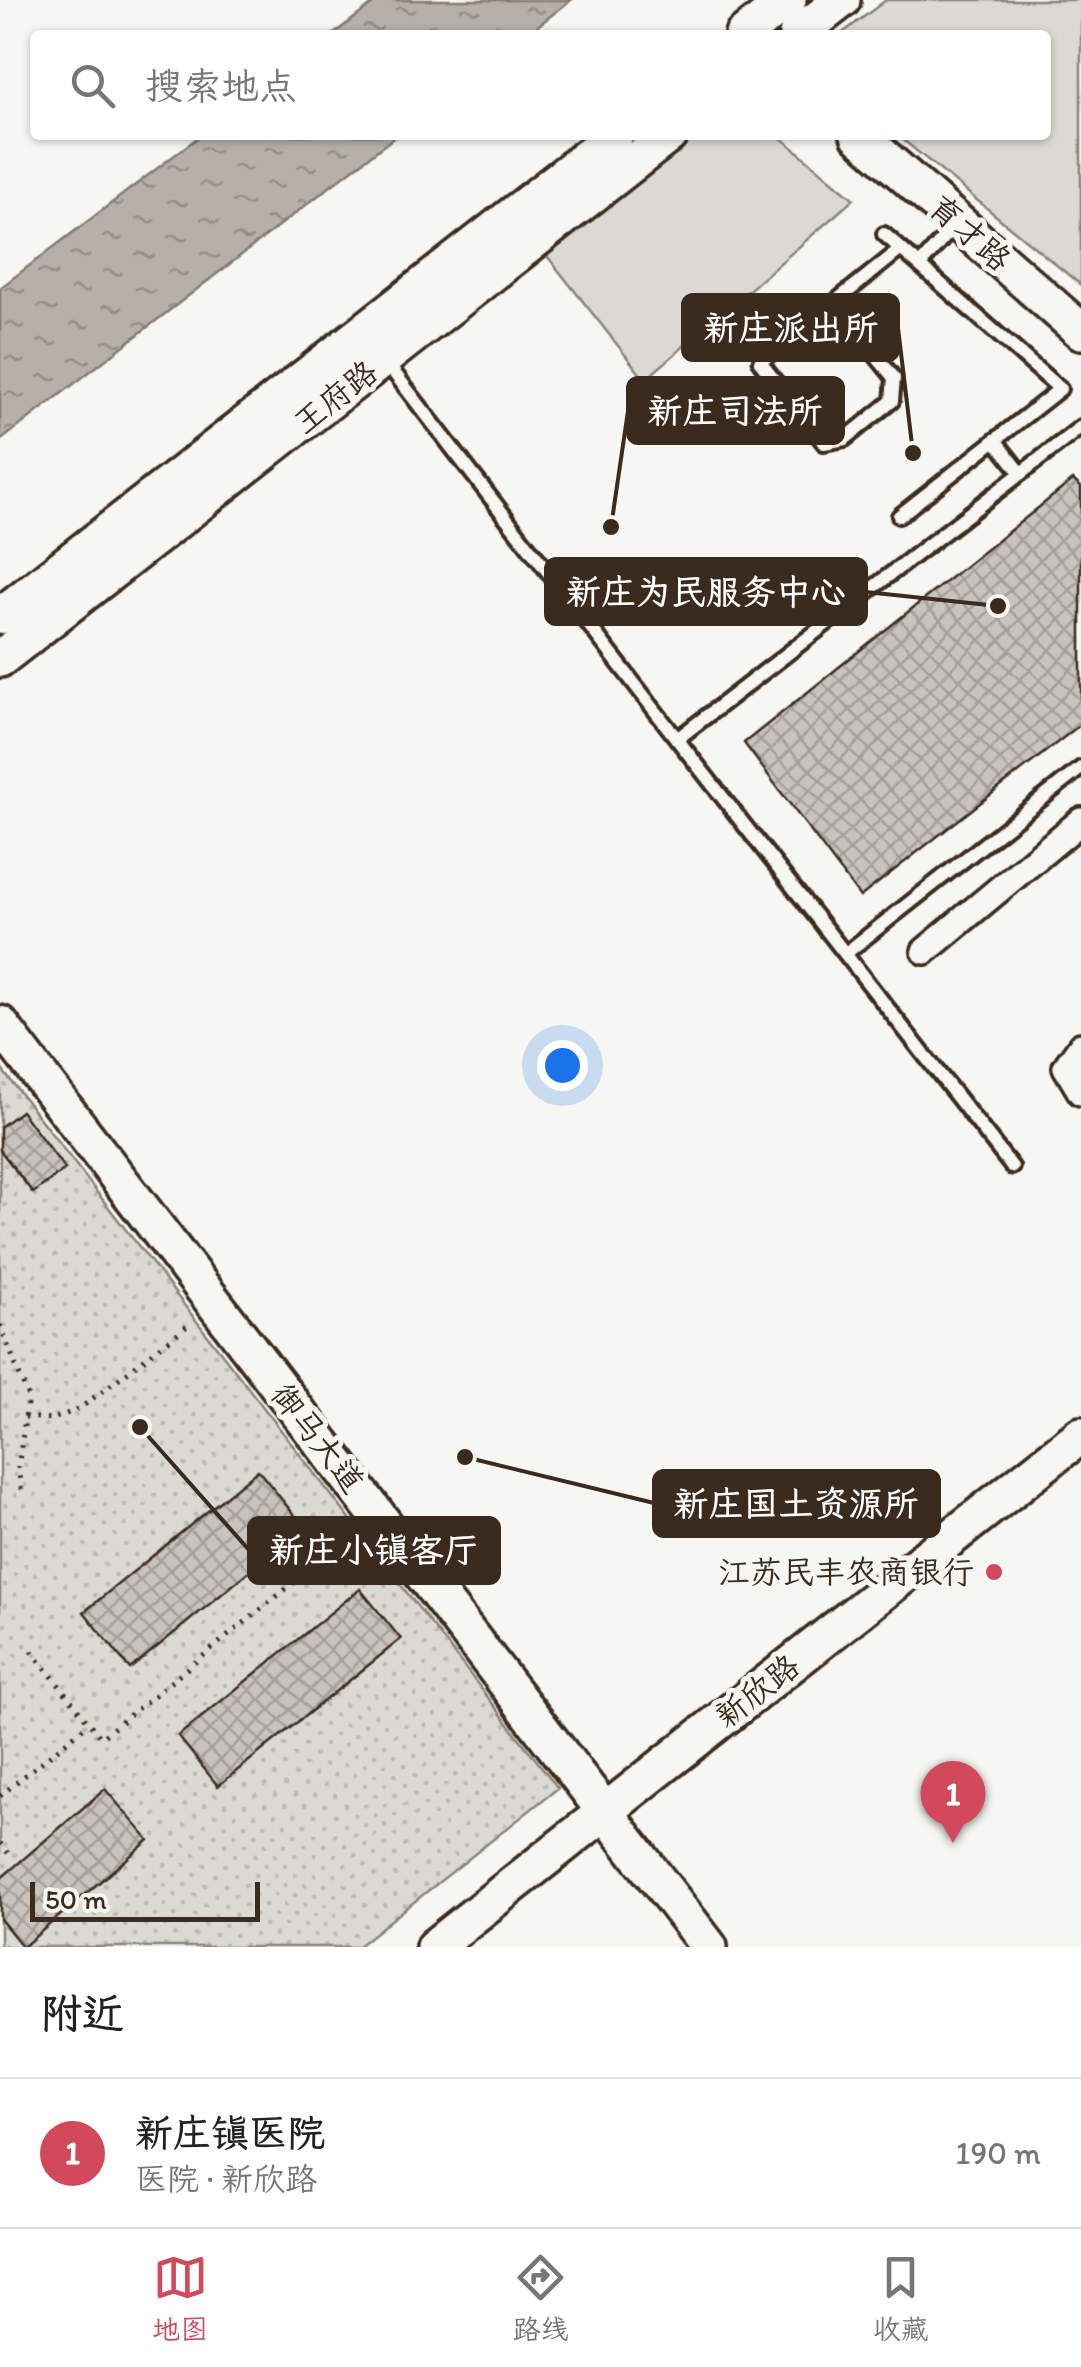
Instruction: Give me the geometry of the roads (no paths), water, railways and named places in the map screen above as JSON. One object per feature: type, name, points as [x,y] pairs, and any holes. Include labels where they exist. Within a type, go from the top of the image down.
[{"type":"street","points":[[750,30],[788,0]]},
{"type":"street","points":[[803,30],[842,0]]},
{"type":"street","name":"王府路","points":[[0,659],[373,346],[609,140]]},
{"type":"street","name":"王府路","points":[[0,616],[662,140]]},
{"type":"street","name":"育才路","points":[[865,140],[1081,331]]},
{"type":"street","points":[[924,950],[1079,826]]},
{"type":"street","name":"御马大道","points":[[0,1024],[709,1947]]},
{"type":"street","points":[[1081,1046],[1066,1067],[1081,1092]]},
{"type":"street","name":"新欣路","points":[[434,1947],[1081,1435]]},
{"type":"lane","points":[[920,266],[958,222]]},
{"type":"lane","points":[[884,234],[1060,389],[899,516]]},
{"type":"lane","points":[[833,303],[894,378],[892,401],[844,439],[824,442],[760,362],[833,303],[900,249]]},
{"type":"lane","points":[[373,346],[1012,1167]]},
{"type":"lane","points":[[677,738],[1081,427]]},
{"type":"lane","points":[[995,440],[1021,473]]},
{"type":"lane","points":[[846,953],[1081,768]]},
{"type":"water","points":[[378,0],[571,0],[532,30],[339,30]]},
{"type":"water","points":[[194,140],[391,140],[0,441],[0,288]]},
{"type":"place","name":"新庄派出所","points":[[913,453]]},
{"type":"place","name":"新庄司法所","points":[[611,527]]},
{"type":"place","name":"新庄为民服务中心","points":[[998,606]]},
{"type":"place","name":"新庄小镇客厅","points":[[140,1427]]},
{"type":"place","name":"新庄国土资源所","points":[[465,1457]]},
{"type":"place","name":"江苏民丰农商银行","points":[[994,1572]]},
{"type":"place","name":"新庄镇医院","points":[[953,1843]]}]
